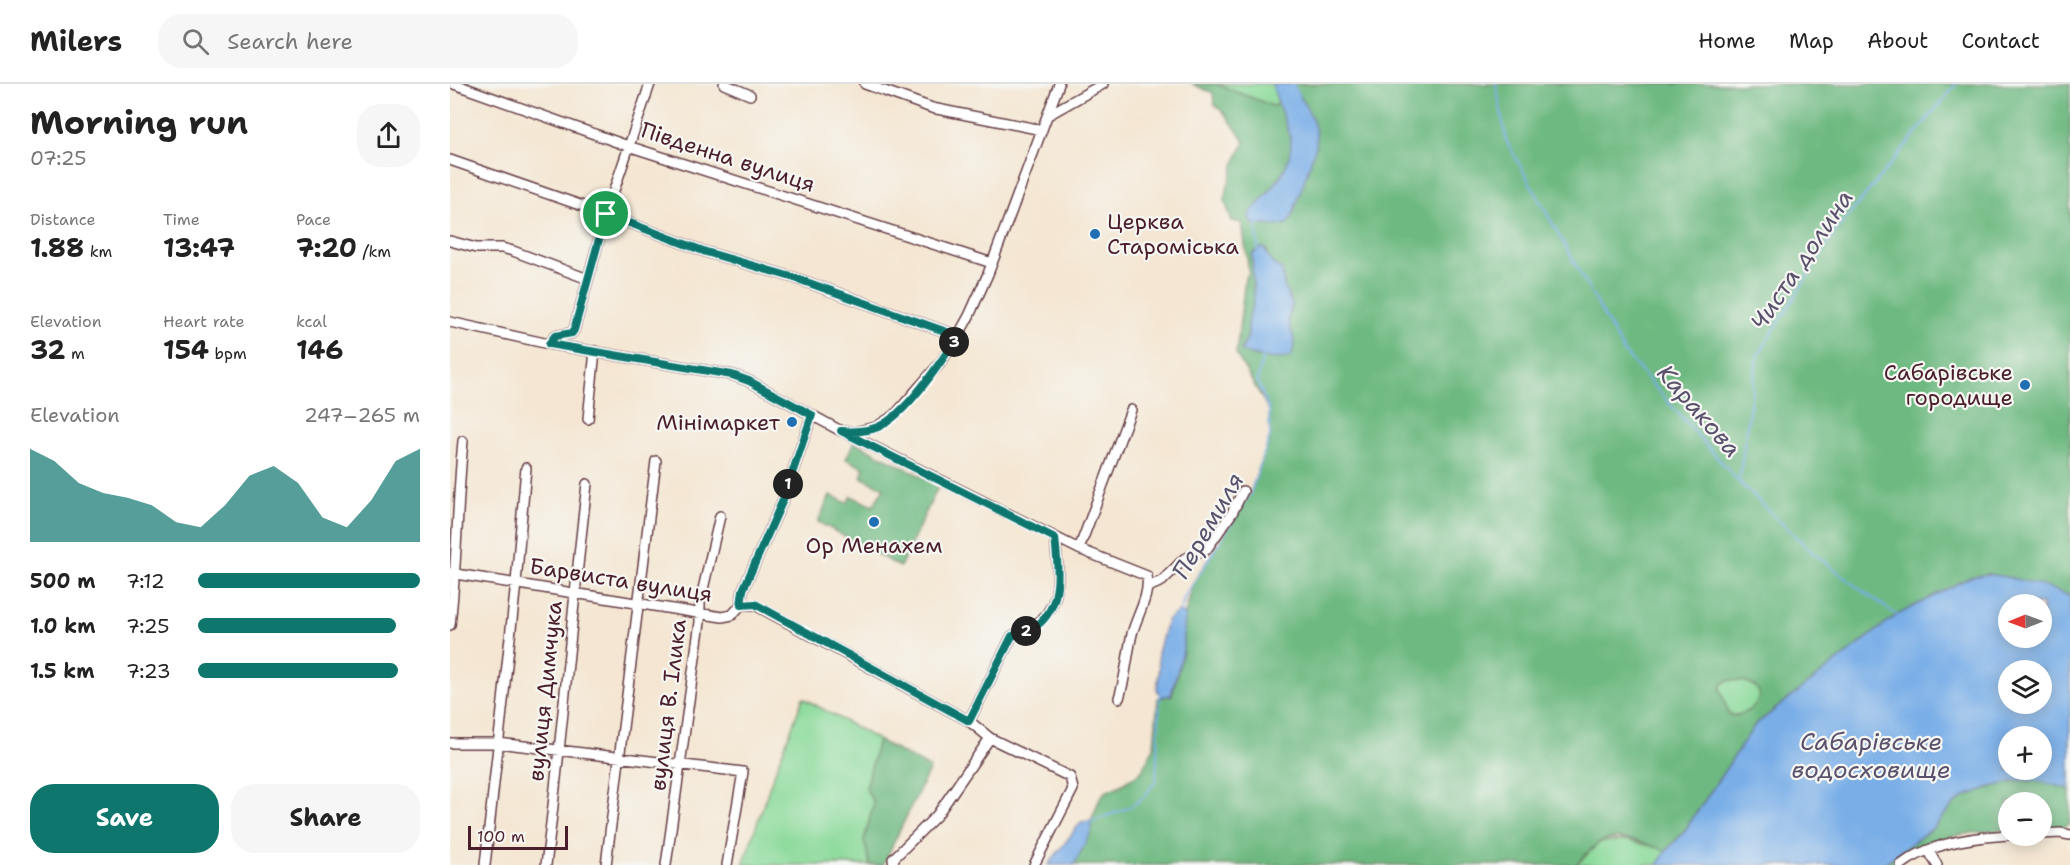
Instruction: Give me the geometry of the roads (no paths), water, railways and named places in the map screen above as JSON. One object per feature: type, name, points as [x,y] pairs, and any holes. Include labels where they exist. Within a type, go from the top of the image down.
[{"type":"street","name":"Південна вулиця","points":[[454,84],[628,146],[992,263]]},
{"type":"street","points":[[549,344],[555,336],[572,333],[574,330],[606,214],[650,84]]},
{"type":"street","points":[[724,84],[750,95]]},
{"type":"street","points":[[865,84],[932,108],[1042,130]]},
{"type":"street","points":[[841,431],[867,430],[886,423],[896,415],[941,362],[958,336],[992,263],[1059,84]]},
{"type":"street","points":[[1048,115],[1103,84]]},
{"type":"street","points":[[450,160],[606,214],[706,252],[795,278],[958,336]]},
{"type":"street","points":[[450,241],[476,248],[502,248],[513,251],[588,279]]},
{"type":"street","points":[[450,322],[549,344],[732,375],[749,381],[841,431],[1055,538],[1147,576],[1149,587],[1131,635],[1124,683],[1119,698]]},
{"type":"street","points":[[588,419],[596,351]]},
{"type":"street","points":[[1079,549],[1131,410]]},
{"type":"street","points":[[741,605],[743,590],[783,500],[812,415]]},
{"type":"street","points":[[450,625],[463,441]]},
{"type":"street","points":[[606,865],[656,461]]},
{"type":"street","points":[[485,865],[516,583],[526,468]]},
{"type":"street","name":"вулиця Димчука","points":[[546,865],[587,484]]},
{"type":"street","points":[[1149,587],[1162,580],[1184,559],[1206,549],[1232,513],[1243,491]]},
{"type":"street","name":"вулиця В. Ілика","points":[[666,865],[700,622],[700,602],[720,516]]},
{"type":"street","points":[[969,721],[1012,636],[1032,629],[1041,622],[1054,602],[1057,582],[1055,538]]},
{"type":"street","name":"Барвиста вулиця","points":[[453,573],[728,616],[741,605],[755,604],[969,721],[990,738],[1070,777],[1073,789],[1034,865]]},
{"type":"street","points":[[894,865],[893,859],[937,815],[990,738]]},
{"type":"street","points":[[450,743],[498,743],[743,772],[727,865]]},
{"type":"street","points":[[2052,833],[2070,836]]},
{"type":"street","points":[[1901,865],[1913,855],[1928,850],[1976,837],[1998,836]]},
{"type":"street","points":[[1928,850],[1937,865]]},
{"type":"water","points":[[1273,84],[1293,84],[1310,114],[1316,137],[1316,146],[1292,217],[1287,224],[1276,226],[1253,224],[1249,219],[1250,213],[1279,179],[1291,148],[1290,137]]},
{"type":"water","points":[[1263,247],[1272,263],[1282,270],[1284,286],[1292,304],[1288,320],[1294,340],[1290,357],[1265,358],[1241,351],[1248,336],[1248,319],[1254,301],[1252,254]]},
{"type":"water","name":"Сабарівське водосховище","points":[[1988,574],[2040,585],[2070,596],[2070,789],[2038,781],[2021,780],[1966,796],[1952,806],[1934,827],[1882,865],[1657,865],[1666,851],[1683,833],[1755,725],[1897,615],[1970,577]]},
{"type":"water","points":[[1178,612],[1185,614],[1183,651],[1171,695],[1161,697],[1157,689],[1158,653],[1167,620]]},
{"type":"water","points":[[1091,821],[1091,832],[1074,865],[1048,865],[1081,822]]},
{"type":"waterway","name":"Перемиля","points":[[1293,84],[1298,95]]},
{"type":"waterway","name":"Каракова","points":[[1496,84],[1506,140],[1624,352],[1739,482],[1812,552],[1898,616]]},
{"type":"waterway","name":"Чиста долина","points":[[1739,482],[1757,357],[1836,231],[1956,84]]},
{"type":"waterway","name":"Перемиля","points":[[1257,222],[1258,252]]},
{"type":"waterway","name":"Перемиля","points":[[1180,615],[1184,598],[1250,494],[1270,436],[1269,410],[1257,381],[1263,356]]},
{"type":"waterway","name":"Перемиля","points":[[1088,823],[1128,808],[1143,798],[1156,781],[1160,693]]},
{"type":"place","name":"Церква Староміська","points":[[1095,234]]},
{"type":"place","name":"Сабарівське городище","points":[[2025,385]]},
{"type":"place","name":"Мінімаркет","points":[[792,422]]},
{"type":"place","name":"Ор Менахем","points":[[874,522]]}]
